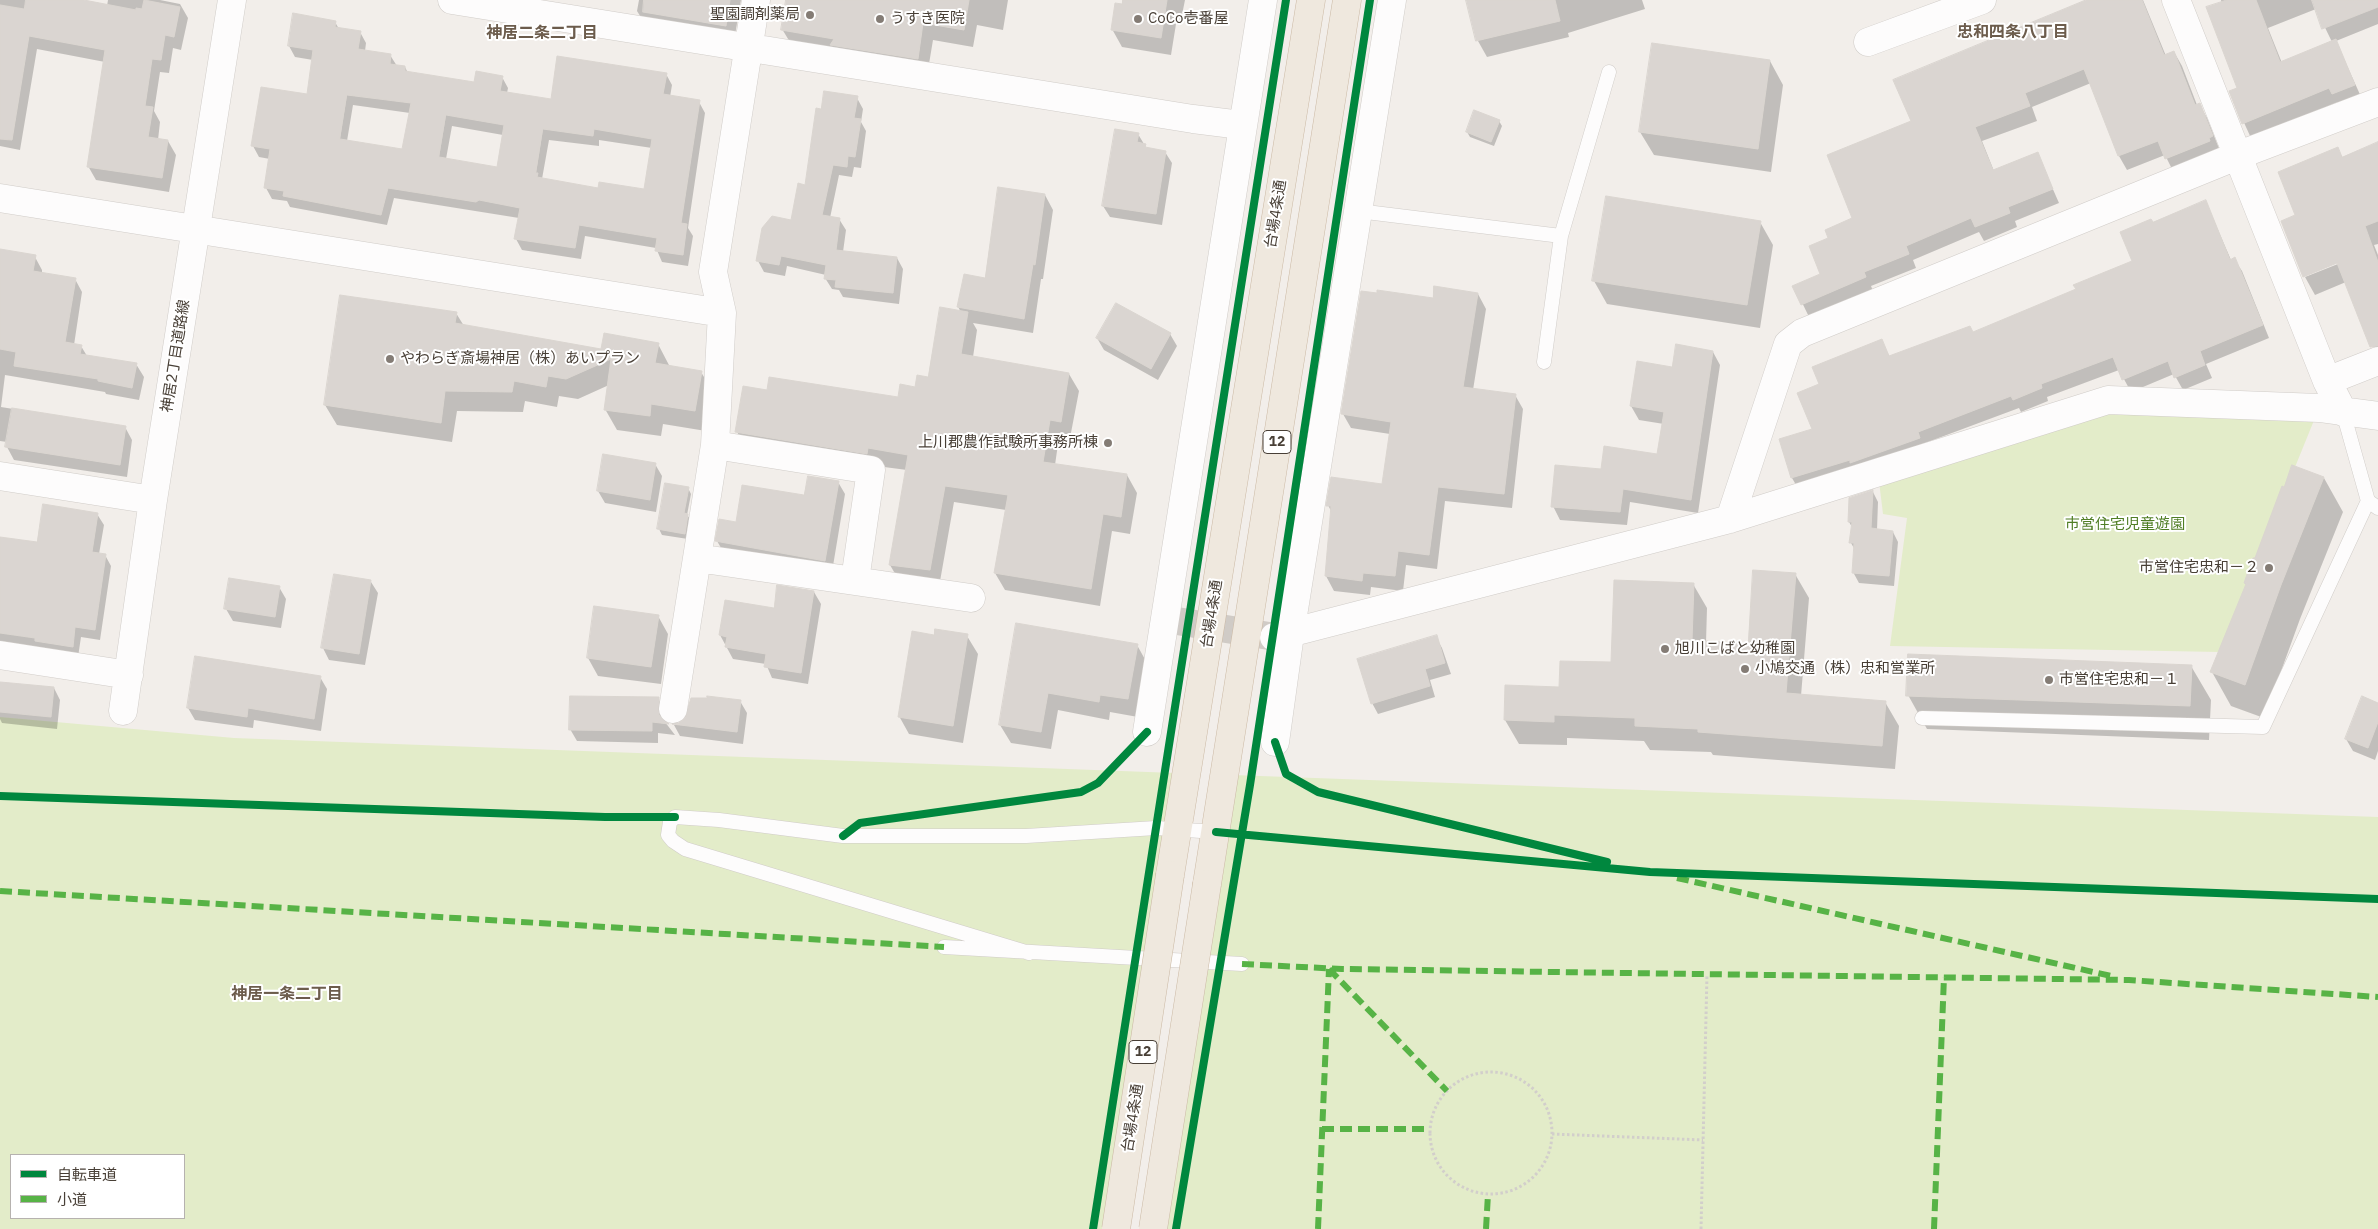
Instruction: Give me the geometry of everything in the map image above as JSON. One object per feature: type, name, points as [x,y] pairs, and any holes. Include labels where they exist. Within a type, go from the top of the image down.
[{"type":"highway","name":"台場4条通","points":[[1116,1229],[1170,875],[1311,0]]},
{"type":"highway","name":"12","points":[[1154,1229],[1347,0]]},
{"type":"street","name":"神居2丁目道路線","points":[[123,711],[153,500],[232,0]]},
{"type":"street","points":[[452,0],[1193,119],[1242,125]]},
{"type":"street","points":[[673,709],[715,445],[722,313],[713,272],[756,0]]},
{"type":"street","points":[[1147,732],[1170,620],[1262,0]]},
{"type":"street","points":[[1275,742],[1282,636],[1358,211],[1392,0]]},
{"type":"street","points":[[1868,42],[1982,0]]},
{"type":"street","points":[[2176,0],[2327,381],[2343,412]]},
{"type":"street","points":[[1730,519],[1788,344],[1802,333],[2239,155],[2378,102]]},
{"type":"street","points":[[0,198],[722,313]]},
{"type":"street","points":[[2327,381],[2378,361]]},
{"type":"street","points":[[1282,636],[1730,519],[2108,400],[2319,408],[2378,416]]},
{"type":"street","points":[[715,445],[871,470],[855,580]]},
{"type":"street","points":[[0,476],[153,500]]},
{"type":"street","points":[[697,558],[971,598]]},
{"type":"street","points":[[0,655],[129,675]]},
{"type":"lane","points":[[1544,362],[1561,236],[1609,72]]},
{"type":"lane","points":[[1358,211],[1561,236]]},
{"type":"lane","points":[[1922,718],[2263,727],[2373,504],[2343,412]]},
{"type":"lane","points":[[1029,953],[685,849],[668,835],[670,822],[675,818],[719,820],[843,836],[1026,836],[1156,828],[1216,832]]},
{"type":"lane","points":[[944,947],[1242,964]]},
{"type":"path","points":[[1701,1229],[1707,974]]},
{"type":"path","points":[[1483,1072],[1490,1072],[1504,1073],[1524,1081],[1539,1095],[1549,1113],[1552,1134],[1549,1153],[1540,1170],[1525,1183],[1508,1192],[1488,1194],[1469,1190],[1453,1180],[1440,1166],[1432,1148],[1430,1128],[1435,1108],[1447,1091],[1464,1078],[1483,1072]]},
{"type":"path","points":[[1552,1134],[1703,1140]]},
{"type":"green space","name":"市営住宅児童遊園","points":[[2108,400],[2319,408],[2220,652],[1890,646],[1907,518],[1883,514],[1878,473]]},
{"type":"green space","points":[[0,717],[234,738],[1175,773],[1107,1229],[0,1229]]},
{"type":"green space","points":[[1233,775],[2378,817],[2378,1229],[1163,1229]]},
{"type":"building","points":[[26,0],[84,0],[136,10],[136,8],[142,9],[144,0],[180,7],[174,37],[165,35],[161,60],[152,59],[145,106],[153,107],[148,137],[168,140],[162,178],[87,167],[105,50],[29,36],[12,140],[0,139],[0,5],[24,9]]},
{"type":"building","points":[[644,0],[730,0],[726,26],[643,12]]},
{"type":"building","name":"うすき医院","points":[[786,0],[969,0],[964,30],[923,23],[918,59],[830,45],[834,39],[781,30]]},
{"type":"building","name":"CoCo壱番屋","points":[[1123,0],[1167,0],[1161,38],[1111,30],[1115,3],[1122,4]]},
{"type":"building","points":[[1466,0],[1555,0],[1560,21],[1476,41]]},
{"type":"building","points":[[2086,0],[2142,0],[2164,55],[2174,51],[2195,105],[2200,103],[2213,136],[2209,138],[2210,141],[2165,159],[2158,141],[2118,156],[2084,69],[2025,93],[2030,106],[1975,127],[1993,170],[2038,152],[2053,189],[2008,207],[2010,213],[1975,227],[1971,218],[1906,246],[1909,254],[1864,272],[1866,277],[1801,305],[1792,286],[1820,274],[1809,246],[1828,238],[1825,230],[1852,218],[1827,155],[1911,121],[1893,80]]},
{"type":"building","points":[[2227,0],[2256,0],[2280,62],[2336,39],[2355,85],[2332,94],[2329,88],[2242,124],[2229,91],[2237,88],[2206,7]]},
{"type":"building","points":[[2312,0],[2378,0],[2378,7],[2322,29]]},
{"type":"building","points":[[293,13],[336,21],[335,27],[361,31],[358,49],[391,54],[390,64],[405,66],[405,71],[474,82],[476,71],[503,76],[500,91],[551,99],[557,56],[667,73],[663,94],[700,100],[681,223],[687,224],[683,255],[655,251],[657,238],[579,225],[575,248],[514,239],[520,208],[479,200],[476,202],[388,188],[381,215],[283,196],[284,191],[264,188],[270,149],[251,146],[261,87],[307,94],[313,50],[288,46]],"holes":[[[347,95],[411,103],[402,149],[340,139]],[[446,115],[504,125],[497,167],[439,157]],[[543,129],[593,136],[594,129],[652,139],[644,189],[599,182],[598,188],[537,177],[538,173],[536,173]]]},
{"type":"building","points":[[1652,43],[1770,60],[1758,149],[1639,132]]},
{"type":"building","points":[[824,91],[858,96],[854,118],[861,119],[855,157],[848,156],[847,167],[833,165],[822,215],[840,218],[836,250],[897,257],[893,293],[835,287],[836,280],[824,279],[826,265],[781,256],[779,265],[756,261],[762,228],[772,216],[791,220],[798,183],[805,185],[816,108],[821,109]]},
{"type":"building","points":[[1474,110],[1500,120],[1491,142],[1466,132]]},
{"type":"building","points":[[1115,129],[1139,133],[1137,142],[1146,144],[1145,147],[1166,151],[1156,214],[1102,206]]},
{"type":"building","points":[[2378,142],[2378,221],[2365,226],[2378,262],[2378,346],[2370,347],[2337,263],[2303,277],[2281,221],[2295,215],[2278,172],[2338,147],[2342,157]]},
{"type":"building","points":[[998,187],[1045,194],[1035,265],[1033,264],[1024,319],[957,307],[964,274],[985,278]]},
{"type":"building","points":[[1606,196],[1761,221],[1747,305],[1592,281]]},
{"type":"building","points":[[2206,200],[2230,260],[2235,257],[2263,325],[2200,351],[2205,365],[2174,378],[2168,361],[2122,380],[2113,357],[2041,384],[2042,388],[2013,400],[2011,396],[1918,432],[1920,438],[1850,463],[1850,460],[1791,478],[1779,439],[1812,429],[1797,393],[1819,384],[1812,367],[1882,339],[1889,356],[1970,326],[1973,332],[2076,289],[2073,285],[2132,261],[2120,232],[2151,219],[2153,222]]},
{"type":"building","points":[[0,249],[36,255],[33,271],[76,278],[65,342],[82,345],[80,354],[137,363],[132,388],[98,381],[98,379],[14,366],[16,352],[0,349]]},
{"type":"building","points":[[1434,286],[1478,293],[1463,387],[1516,394],[1504,494],[1438,487],[1429,555],[1398,551],[1395,576],[1363,573],[1362,581],[1325,576],[1331,506],[1326,506],[1331,477],[1382,484],[1391,422],[1341,414],[1361,291],[1377,293],[1377,290],[1433,298]]},
{"type":"building","points":[[340,295],[457,312],[455,323],[601,349],[604,333],[659,343],[655,363],[702,371],[695,411],[651,404],[650,416],[604,410],[611,359],[566,379],[548,376],[546,387],[514,381],[512,392],[445,391],[441,423],[324,405]]},
{"type":"building","points":[[1116,303],[1171,333],[1151,369],[1096,338]]},
{"type":"building","points":[[940,307],[968,312],[961,354],[1069,373],[1061,422],[1050,420],[1043,462],[1127,474],[1121,517],[1103,514],[1091,589],[994,573],[1008,495],[945,486],[930,570],[889,565],[908,455],[868,448],[867,454],[735,432],[743,386],[767,390],[769,377],[898,397],[900,384],[915,387],[917,375],[928,377]]},
{"type":"building","points":[[1676,344],[1713,351],[1691,500],[1623,489],[1620,512],[1551,507],[1555,465],[1601,469],[1604,446],[1657,454],[1664,412],[1630,406],[1637,361],[1672,367]]},
{"type":"building","points":[[12,408],[126,426],[120,465],[5,447]]},
{"type":"building","points":[[603,454],[656,463],[650,500],[597,491]]},
{"type":"building","name":"市営住宅忠和－２","points":[[2292,465],[2324,477],[2281,585],[2245,685],[2210,672],[2246,584],[2244,583],[2253,558],[2255,558],[2282,486],[2284,487]]},
{"type":"building","points":[[808,476],[839,481],[825,561],[715,541],[719,519],[736,522],[742,485],[804,495]]},
{"type":"building","points":[[665,483],[689,487],[684,513],[688,514],[685,534],[657,529]]},
{"type":"building","points":[[1873,490],[1871,528],[1893,531],[1889,576],[1852,573],[1854,543],[1849,543],[1852,522],[1848,522],[1849,498]]},
{"type":"building","points":[[43,504],[98,513],[92,552],[106,554],[95,630],[75,627],[73,647],[35,641],[35,638],[0,633],[0,537],[37,542]]},
{"type":"building","points":[[1753,570],[1796,573],[1786,693],[1886,701],[1882,746],[1698,732],[1698,729],[1635,726],[1635,718],[1554,715],[1554,722],[1504,720],[1505,685],[1559,687],[1560,661],[1611,662],[1614,580],[1694,583],[1692,640],[1748,644]]},
{"type":"building","points":[[334,574],[371,580],[359,654],[321,648]]},
{"type":"building","points":[[229,578],[280,586],[275,617],[224,609]]},
{"type":"building","points":[[777,585],[814,591],[801,673],[764,667],[766,654],[725,647],[727,637],[719,635],[725,600],[774,608]]},
{"type":"building","points":[[594,606],[659,615],[651,667],[587,658]]},
{"type":"building","points":[[1016,623],[1138,644],[1128,699],[1100,695],[1099,702],[1048,693],[1041,732],[999,725]]},
{"type":"building","points":[[935,629],[968,634],[953,726],[898,717],[912,631],[934,635]]},
{"type":"building","points":[[1437,635],[1445,663],[1425,669],[1430,686],[1371,704],[1357,659]]},
{"type":"building","name":"市営住宅忠和－１","points":[[1908,654],[2192,665],[2190,706],[1906,696]]},
{"type":"building","points":[[195,656],[321,676],[314,719],[248,708],[247,717],[187,708]]},
{"type":"building","points":[[0,682],[54,687],[51,717],[0,712]]},
{"type":"building","points":[[570,696],[659,697],[659,715],[669,724],[652,722],[652,731],[569,730]]},
{"type":"building","points":[[707,696],[741,700],[737,732],[672,724],[679,723],[685,718],[691,698],[707,698]]},
{"type":"building","points":[[2362,696],[2378,703],[2378,722],[2368,748],[2345,739]]},
{"type":"tunnel","points":[[1177,621],[1269,636]]},
{"type":"marked path","points":[[1677,878],[2111,976]]},
{"type":"marked path","points":[[0,891],[944,947]]},
{"type":"marked path","points":[[1242,964],[1342,969],[2129,980],[2378,997]]},
{"type":"marked path","points":[[1329,969],[1447,1091]]},
{"type":"marked path","points":[[1318,1229],[1329,969]]},
{"type":"marked path","points":[[1934,1229],[1944,977]]},
{"type":"marked path","points":[[1322,1129],[1430,1129]]},
{"type":"marked path","points":[[1486,1229],[1488,1194]]},
{"type":"cycle path","points":[[1093,1229],[1286,0]]},
{"type":"cycle path","points":[[1176,1229],[1250,785],[1370,0]]},
{"type":"cycle path","points":[[843,836],[860,823],[1081,792],[1098,783],[1147,732]]},
{"type":"cycle path","points":[[1275,742],[1286,774],[1318,792],[1607,862]]},
{"type":"cycle path","points":[[0,796],[605,817],[675,817]]},
{"type":"cycle path","points":[[1216,832],[1650,872],[2378,899]]},
{"type":"place","name":"聖園調剤薬局","points":[[810,15]]},
{"type":"place","name":"うすき医院","points":[[880,19]]},
{"type":"place","name":"CoCo壱番屋","points":[[1138,19]]},
{"type":"place","name":"やわらぎ斎場神居（株）あいプラン","points":[[390,359]]},
{"type":"place","name":"上川郡農作試験所事務所棟","points":[[1108,443]]},
{"type":"place","name":"市営住宅忠和－２","points":[[2269,568]]},
{"type":"place","name":"旭川こばと幼稚園","points":[[1665,649]]},
{"type":"place","name":"小鳩交通（株）忠和営業所","points":[[1745,669]]},
{"type":"place","name":"市営住宅忠和－１","points":[[2049,680]]},
{"type":"district","name":"忠和四条八丁目","points":[[2013,32]]},
{"type":"district","name":"神居二条二丁目","points":[[542,33]]},
{"type":"district","name":"神居一条二丁目","points":[[287,994]]}]
